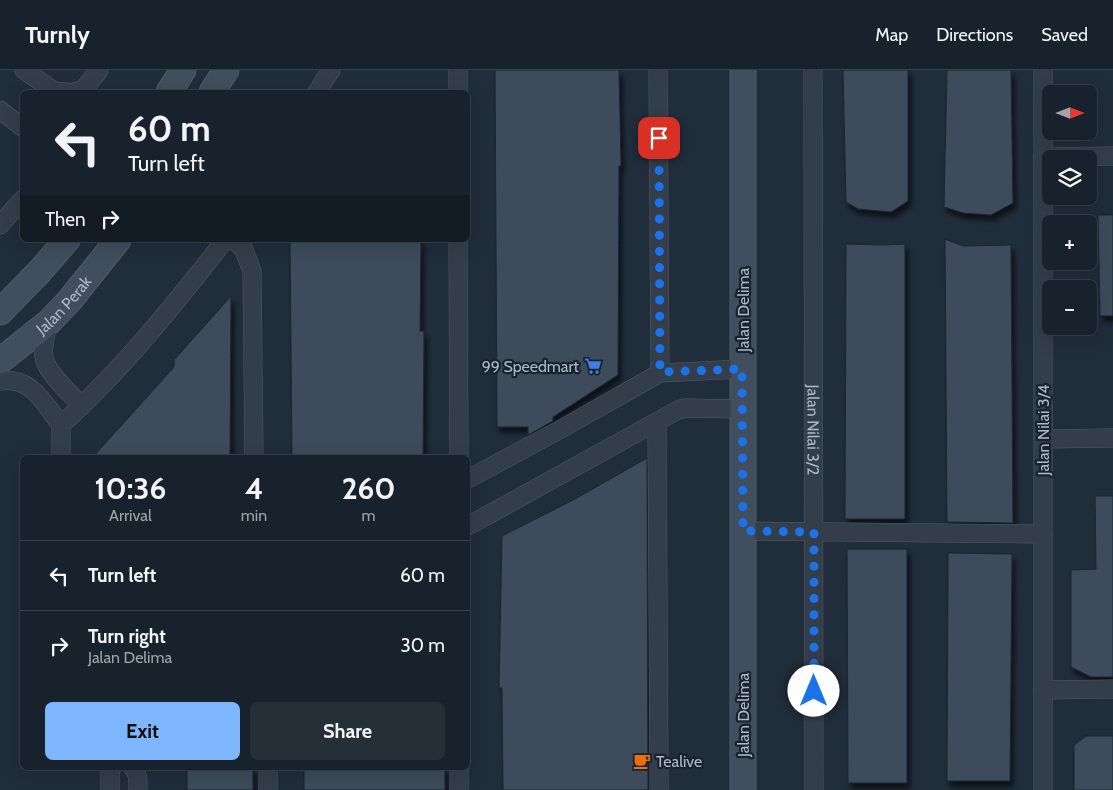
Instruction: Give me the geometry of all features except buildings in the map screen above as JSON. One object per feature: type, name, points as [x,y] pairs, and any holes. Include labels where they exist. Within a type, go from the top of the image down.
[{"type":"street","points":[[24,70],[57,90]]},
{"type":"street","points":[[81,90],[84,89],[99,70]]},
{"type":"street","points":[[169,90],[183,70]]},
{"type":"street","points":[[213,90],[226,70]]},
{"type":"street","points":[[318,90],[331,70]]},
{"type":"street","points":[[458,70],[458,90]]},
{"type":"street","points":[[658,70],[660,372]]},
{"type":"street","name":"Jalan Delima","points":[[742,790],[743,70]]},
{"type":"street","name":"Jalan Nilai 3/2","points":[[813,70],[814,790]]},
{"type":"street","name":"Jalan Nilai 3/4","points":[[1043,70],[1043,150]]},
{"type":"street","points":[[0,110],[20,125]]},
{"type":"street","points":[[1097,156],[1113,156]]},
{"type":"street","points":[[0,225],[20,202]]},
{"type":"street","name":"Jalan Nilai 3/4","points":[[1043,205],[1044,790]]},
{"type":"street","points":[[0,312],[65,242]]},
{"type":"street","name":"Jalan Perak","points":[[0,361],[49,322],[70,300],[116,242]]},
{"type":"street","points":[[61,426],[157,326],[223,242]]},
{"type":"street","points":[[236,242],[244,250],[252,271],[254,455]]},
{"type":"street","points":[[458,242],[459,455]]},
{"type":"street","points":[[49,322],[44,343],[44,358],[49,369],[82,406]]},
{"type":"street","points":[[470,478],[561,429],[660,372],[742,369]]},
{"type":"street","points":[[0,381],[17,380],[30,387],[61,426],[61,455]]},
{"type":"street","points":[[470,525],[678,410],[685,408],[743,409]]},
{"type":"street","points":[[657,422],[659,790]]},
{"type":"street","points":[[1043,439],[1113,438]]},
{"type":"street","points":[[743,531],[1043,534]]},
{"type":"street","points":[[1044,690],[1113,690]]},
{"type":"street","points":[[110,770],[110,790]]},
{"type":"street","points":[[136,770],[138,790]]},
{"type":"street","points":[[268,770],[268,790]]},
{"type":"street","points":[[459,770],[459,790]]},
{"type":"place","name":"99 Speedmart","points":[[593,366]]},
{"type":"place","name":"Tealive","points":[[642,761]]},
{"type":"route","points":[[659,138],[660,372],[742,369],[743,531],[814,532],[814,691]]}]
